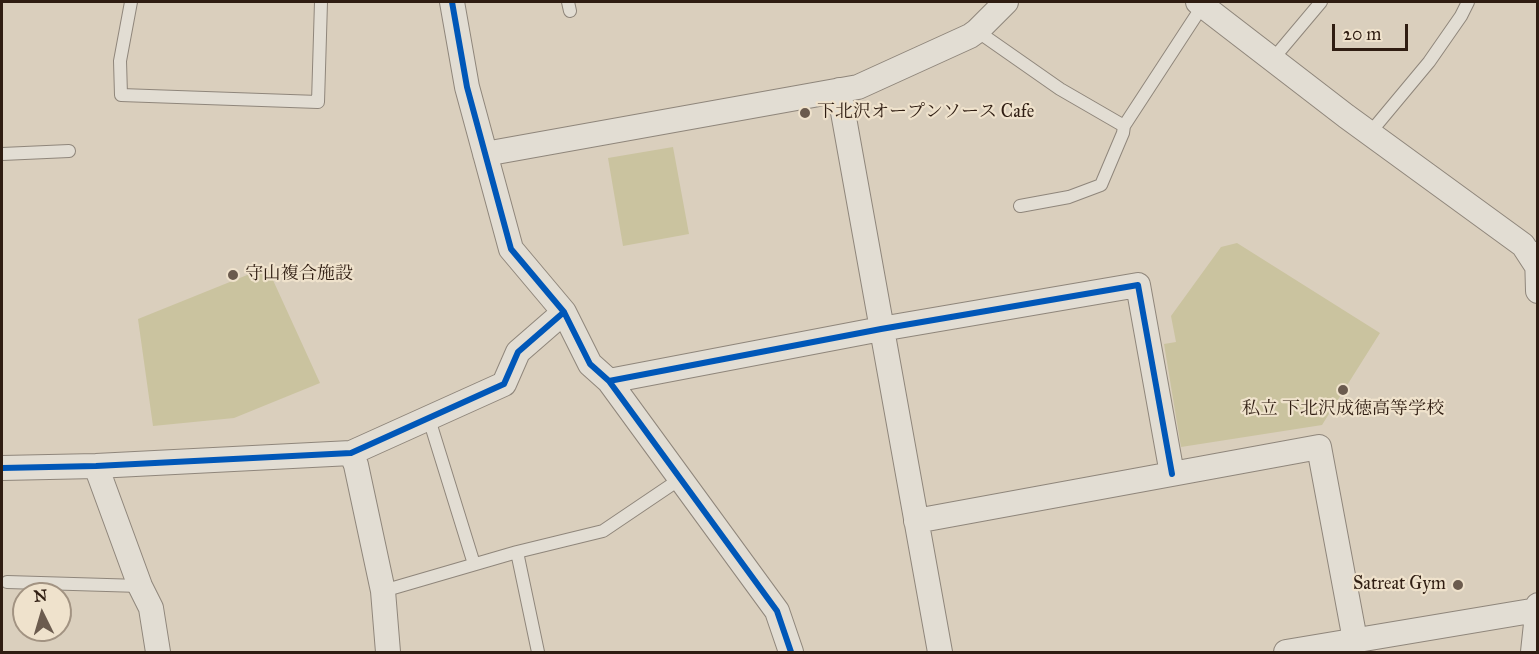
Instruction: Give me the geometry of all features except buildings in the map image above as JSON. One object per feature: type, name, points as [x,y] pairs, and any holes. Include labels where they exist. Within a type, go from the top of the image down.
[{"type":"street","points":[[452,2],[467,87],[511,249],[564,312],[590,364],[609,381],[777,611],[791,652]]},
{"type":"street","points":[[485,154],[858,87],[970,36],[1006,2]]},
{"type":"street","points":[[1201,3],[1369,134],[1523,245],[1537,268]]},
{"type":"street","points":[[839,90],[940,652]]},
{"type":"street","points":[[1538,243],[1538,291]]},
{"type":"street","points":[[609,381],[881,328],[1138,285],[1172,474]]},
{"type":"street","points":[[2,468],[96,466],[351,453],[504,384],[518,352],[564,312]]},
{"type":"street","points":[[916,521],[1319,447],[1355,640]]},
{"type":"street","points":[[351,453],[356,465],[383,591],[388,652]]},
{"type":"street","points":[[96,466],[140,586],[151,608],[158,652]]},
{"type":"street","points":[[1533,652],[1538,604]]},
{"type":"street","points":[[1286,652],[1537,610]]},
{"type":"lane","points":[[131,2],[120,61],[121,95],[318,102],[321,2]]},
{"type":"lane","points":[[1273,59],[1321,2]]},
{"type":"lane","points":[[1369,134],[1429,62],[1468,2]]},
{"type":"lane","points":[[1020,206],[1069,197],[1101,184],[1124,126],[1201,3]]},
{"type":"lane","points":[[977,31],[1060,89],[1124,126]]},
{"type":"lane","points":[[2,154],[69,151]]},
{"type":"lane","points":[[429,419],[474,564]]},
{"type":"lane","points":[[383,591],[517,552],[603,531],[680,478]]},
{"type":"lane","points":[[517,552],[538,652]]},
{"type":"lane","points":[[7,582],[140,586]]},
{"type":"shaded area","points":[[673,147],[689,234],[623,246],[608,158]]},
{"type":"shaded area","points":[[1237,243],[1380,333],[1322,425],[1181,447],[1164,344],[1176,342],[1171,316],[1221,247]]},
{"type":"shaded area","points":[[267,267],[320,383],[234,418],[153,426],[138,319]]},
{"type":"cycle path","points":[[452,2],[467,87],[511,249],[564,312],[590,364],[609,381],[777,611],[791,652]]},
{"type":"cycle path","points":[[609,381],[881,329],[1138,285],[1172,474]]},
{"type":"cycle path","points":[[2,468],[96,466],[351,453],[504,384],[518,352],[564,312]]},
{"type":"place","name":"下北沢オープンソース Cafe","points":[[805,113]]},
{"type":"place","name":"守山複合施設","points":[[233,275]]},
{"type":"place","name":"私立 下北沢成徳高等学校","points":[[1343,390]]},
{"type":"place","name":"Satreat Gym","points":[[1458,585]]}]
